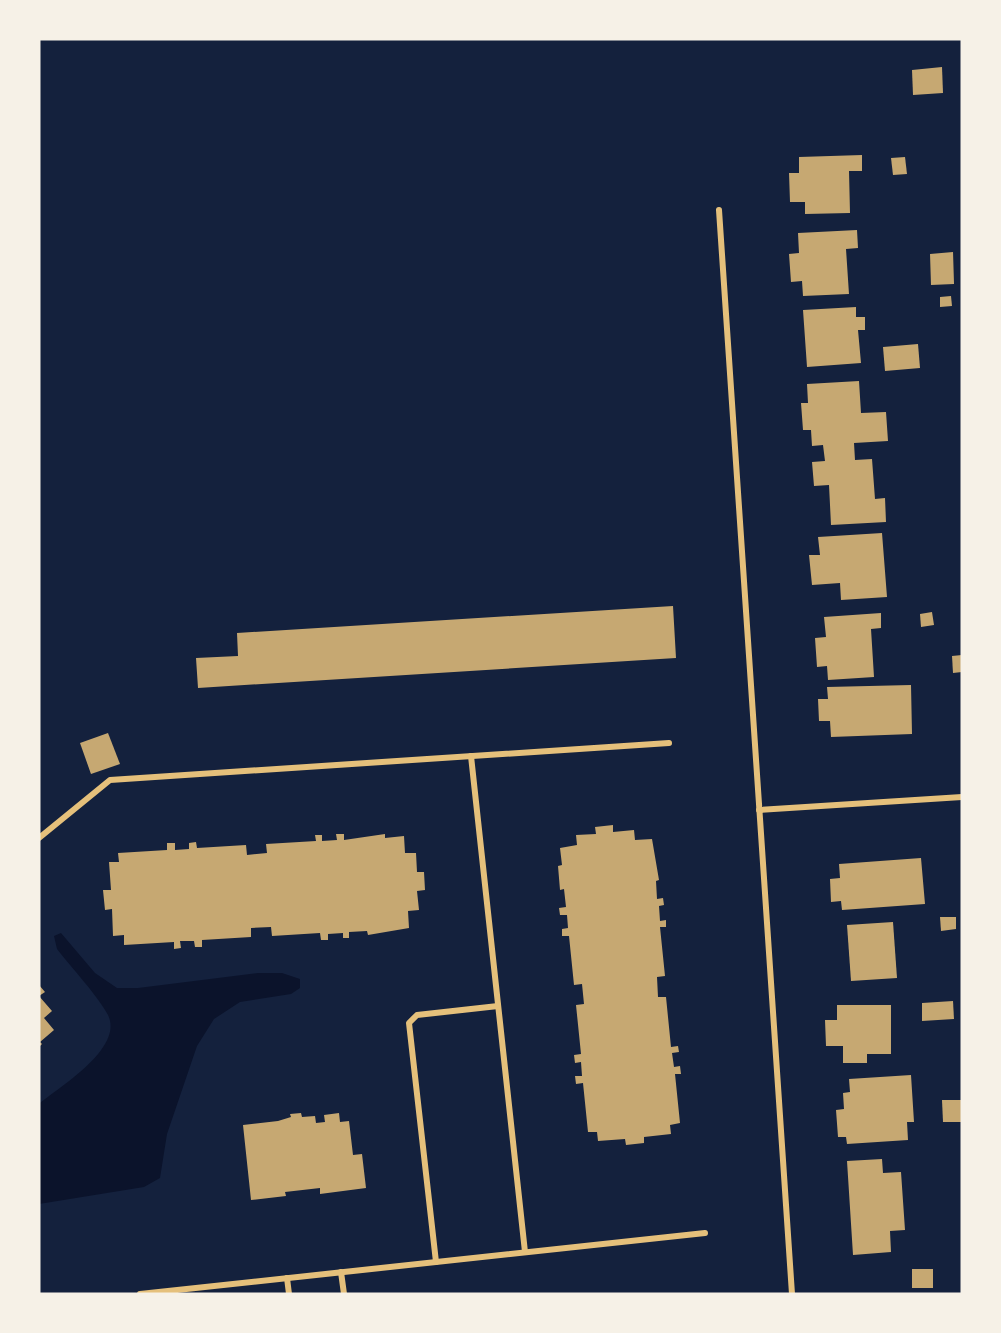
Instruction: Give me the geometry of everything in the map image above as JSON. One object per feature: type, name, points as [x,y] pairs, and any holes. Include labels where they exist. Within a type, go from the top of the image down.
[{"type":"street","points":[[719,210],[792,1294]]},
{"type":"street","points":[[39,838],[110,780],[669,743]]},
{"type":"street","points":[[471,756],[525,1252]]},
{"type":"street","points":[[759,810],[962,797]]},
{"type":"street","points":[[436,1262],[409,1023],[417,1015],[498,1006]]},
{"type":"street","points":[[140,1294],[705,1233]]},
{"type":"street","points":[[341,1272],[344,1294]]},
{"type":"street","points":[[287,1278],[289,1294]]},
{"type":"water","points":[[61,933],[95,973],[117,988],[138,988],[258,973],[282,973],[300,979],[300,988],[291,994],[240,1002],[214,1019],[197,1046],[167,1134],[160,1178],[144,1187],[39,1204],[39,1104],[88,1065],[99,1053],[111,1028],[104,1007],[57,949],[54,936]]},
{"type":"building","points":[[942,67],[943,93],[913,95],[912,70]]},
{"type":"building","points":[[862,155],[862,171],[849,171],[850,213],[805,214],[805,202],[790,202],[789,173],[799,173],[799,157]]},
{"type":"building","points":[[905,157],[907,174],[893,175],[891,158]]},
{"type":"building","points":[[857,230],[858,248],[846,249],[849,294],[803,296],[802,281],[791,282],[789,254],[799,253],[798,233]]},
{"type":"building","points":[[953,252],[954,284],[931,285],[930,254]]},
{"type":"building","points":[[951,296],[952,306],[940,307],[940,297]]},
{"type":"building","points":[[856,307],[856,317],[865,317],[865,330],[858,330],[861,363],[807,367],[803,310]]},
{"type":"building","points":[[918,344],[920,368],[885,371],[883,347]]},
{"type":"building","points":[[859,381],[861,413],[886,412],[888,441],[854,443],[855,460],[872,459],[875,499],[885,498],[886,522],[831,525],[829,485],[814,486],[812,462],[825,461],[823,445],[812,446],[811,430],[803,430],[801,403],[808,403],[807,384]]},
{"type":"building","points":[[882,533],[887,597],[841,600],[840,583],[812,585],[809,555],[820,555],[818,537]]},
{"type":"building","points":[[673,606],[676,658],[198,688],[196,658],[238,656],[237,633]]},
{"type":"building","points":[[932,612],[934,625],[921,627],[920,614]]},
{"type":"building","points":[[881,613],[881,628],[871,629],[874,677],[828,680],[827,666],[817,667],[815,638],[826,637],[824,617]]},
{"type":"building","points":[[962,655],[962,672],[953,673],[952,656]]},
{"type":"building","points":[[911,685],[912,734],[831,737],[830,721],[819,721],[818,699],[828,699],[827,687]]},
{"type":"building","points":[[108,733],[120,764],[91,774],[80,743]]},
{"type":"building","points":[[613,825],[613,832],[634,830],[635,840],[652,839],[659,880],[656,881],[657,899],[663,898],[664,905],[659,906],[660,921],[666,920],[666,927],[660,927],[665,976],[657,977],[658,997],[666,997],[671,1047],[678,1046],[679,1052],[672,1053],[674,1067],[680,1066],[681,1074],[675,1074],[680,1123],[670,1125],[671,1134],[644,1137],[644,1143],[626,1145],[625,1139],[598,1141],[597,1132],[588,1132],[583,1083],[576,1084],[575,1076],[582,1076],[581,1062],[575,1063],[574,1055],[581,1054],[576,1005],[584,1004],[582,984],[574,985],[569,936],[562,936],[562,929],[568,928],[567,915],[560,915],[559,908],[566,907],[564,889],[560,890],[558,866],[562,865],[560,848],[577,845],[576,835],[596,834],[595,827]]},
{"type":"building","points":[[336,834],[344,834],[344,840],[385,834],[385,838],[404,836],[405,853],[416,853],[417,872],[424,872],[425,890],[417,891],[419,910],[408,911],[409,928],[368,935],[367,931],[349,932],[349,938],[343,938],[343,933],[328,934],[328,940],[321,940],[320,933],[272,936],[271,927],[251,928],[251,937],[202,940],[202,947],[195,947],[194,941],[180,941],[181,948],[174,949],[174,942],[124,945],[124,935],[113,936],[112,909],[105,910],[103,890],[111,890],[109,862],[119,862],[118,853],[167,850],[167,843],[175,843],[175,850],[189,849],[189,843],[196,842],[197,848],[246,845],[247,855],[267,853],[266,844],[316,841],[315,835],[322,835],[322,841],[337,840]]},
{"type":"building","points":[[921,858],[925,904],[842,910],[841,901],[831,902],[830,879],[840,878],[839,864]]},
{"type":"building","points":[[940,917],[956,917],[956,929],[941,931]]},
{"type":"building","points":[[893,922],[897,978],[851,981],[847,925]]},
{"type":"building","points":[[39,985],[45,992],[39,996]]},
{"type":"building","points":[[39,996],[52,1011],[44,1018],[54,1030],[40,1042],[42,1044],[39,1047]]},
{"type":"building","points":[[953,1001],[954,1019],[922,1021],[922,1003]]},
{"type":"building","points":[[837,1005],[891,1005],[891,1054],[867,1054],[867,1063],[843,1063],[843,1046],[826,1046],[825,1020],[837,1020]]},
{"type":"building","points":[[911,1075],[914,1122],[907,1122],[908,1140],[847,1144],[846,1137],[838,1137],[836,1110],[844,1109],[843,1093],[850,1092],[849,1079]]},
{"type":"building","points":[[942,1100],[962,1100],[962,1122],[943,1122]]},
{"type":"building","points":[[301,1113],[302,1117],[315,1116],[316,1123],[325,1122],[324,1115],[339,1113],[340,1122],[349,1121],[353,1155],[362,1154],[366,1188],[320,1194],[320,1188],[285,1192],[286,1196],[251,1200],[243,1125],[278,1121],[291,1117],[290,1114]]},
{"type":"building","points":[[882,1159],[883,1173],[901,1172],[905,1230],[890,1231],[891,1252],[853,1255],[847,1161]]},
{"type":"building","points":[[912,1269],[933,1269],[933,1288],[912,1288]]}]
